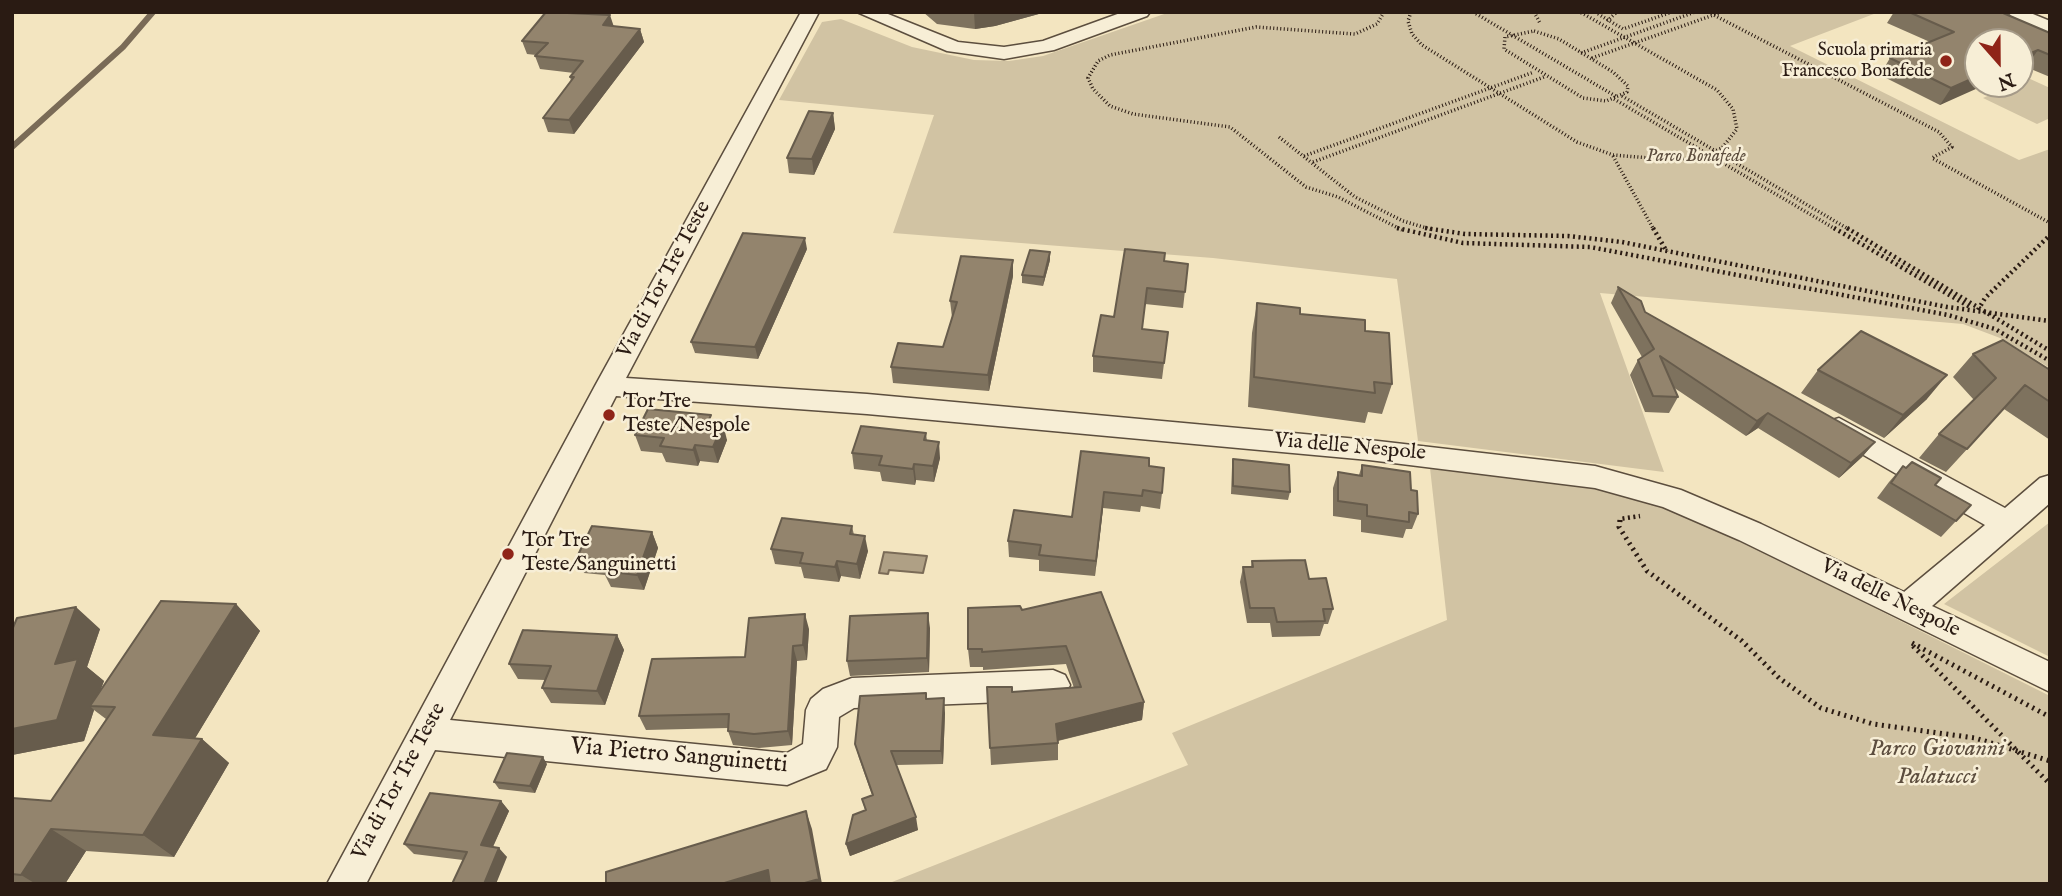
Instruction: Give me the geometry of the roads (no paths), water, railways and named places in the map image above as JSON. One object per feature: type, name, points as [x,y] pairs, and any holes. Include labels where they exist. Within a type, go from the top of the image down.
[{"type":"street","name":"Via di Tor Tre Teste","points":[[346,884],[608,386],[810,12]]},
{"type":"street","points":[[866,12],[954,47],[1004,53],[1047,46],[1141,12]]},
{"type":"street","points":[[2012,12],[2050,28]]},
{"type":"street","name":"Via delle Nespole","points":[[608,386],[867,404],[1369,450],[1595,477],[1678,501],[1908,608],[2050,678]]},
{"type":"street","points":[[1815,414],[2007,523]]},
{"type":"street","points":[[1908,608],[2050,486]]},
{"type":"street","name":"Via Pietro Sanguinetti","points":[[426,733],[787,769],[814,758],[820,747],[824,710],[835,700],[852,693],[1053,685]]},
{"type":"waterway","points":[[12,147],[123,47],[153,12]]},
{"type":"place","name":"Scuola primaria Francesco Bonafede","points":[[1946,61]]},
{"type":"place","name":"Tor Tre Teste/Nespole","points":[[609,415]]},
{"type":"place","name":"Tor Tre Teste/Sanguinetti","points":[[508,554]]},
{"type":"park label","name":"Parco Bonafede","points":[[1696,157]]},
{"type":"park label","name":"Parco Giovanni Palatucci","points":[[1937,764]]}]
